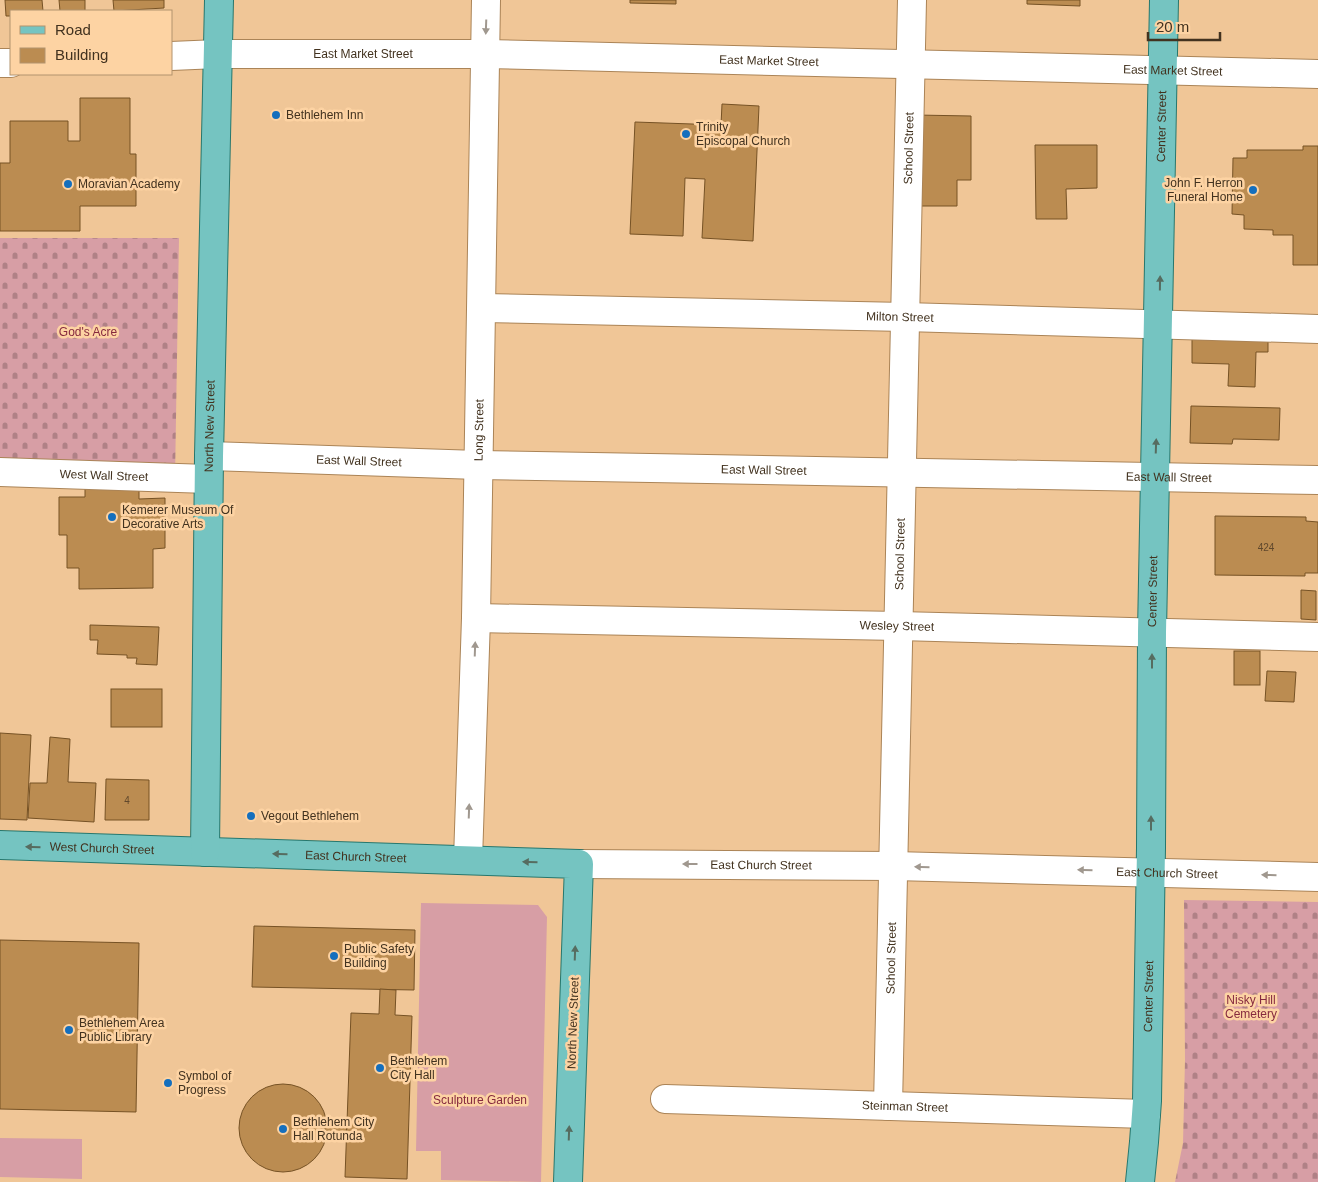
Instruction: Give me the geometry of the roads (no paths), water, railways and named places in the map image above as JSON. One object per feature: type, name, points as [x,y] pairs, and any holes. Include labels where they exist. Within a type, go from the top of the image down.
[{"type":"main road","name":"North New Street","points":[[205,852],[208,468],[219,0]]},
{"type":"main road","name":"Center Street","points":[[1140,1182],[1146,1114],[1151,872],[1152,632],[1164,0]]},
{"type":"main road","name":"West Church Street","points":[[0,846],[205,852]]},
{"type":"main road","name":"East Church Street","points":[[205,852],[578,864]]},
{"type":"main road","name":"North New Street","points":[[568,1182],[578,864]]},
{"type":"street","name":"Long Street","points":[[468,860],[476,618],[486,0]]},
{"type":"street","name":"School Street","points":[[888,1106],[899,626],[900,472],[912,0]]},
{"type":"street","name":"East Market Street","points":[[172,56],[218,54],[485,54],[1318,74]]},
{"type":"street","name":"Milton Street","points":[[482,308],[905,317],[1318,329]]},
{"type":"street","name":"East Wall Street","points":[[208,468],[478,465],[1318,480]]},
{"type":"street","name":"West Wall Street","points":[[0,472],[208,468]]},
{"type":"street","name":"Wesley Street","points":[[476,618],[899,626],[1318,637]]},
{"type":"street","name":"East Church Street","points":[[578,864],[894,866],[1318,876]]},
{"type":"street","name":"Steinman Street","points":[[665,1099],[1146,1114]]},
{"type":"place","name":"Bethlehem Inn","points":[[276,115]]},
{"type":"place","name":"Trinity Episcopal Church","points":[[686,134]]},
{"type":"place","name":"Moravian Academy","points":[[68,184]]},
{"type":"place","name":"John F. Herron Funeral Home","points":[[1253,190]]},
{"type":"place","name":"Kemerer Museum Of Decorative Arts","points":[[112,517]]},
{"type":"place","name":"Vegout Bethlehem","points":[[251,816]]},
{"type":"place","name":"Public Safety Building","points":[[334,956]]},
{"type":"place","name":"Bethlehem Area Public Library","points":[[69,1030]]},
{"type":"place","name":"Bethlehem City Hall","points":[[380,1068]]},
{"type":"place","name":"Symbol of Progress","points":[[168,1083]]},
{"type":"place","name":"Bethlehem City Hall Rotunda","points":[[283,1129]]},
{"type":"park label","name":"God's Acre","points":[[88,332]]},
{"type":"park label","name":"Nisky Hill Cemetery","points":[[1251,1007]]},
{"type":"park label","name":"Sculpture Garden","points":[[480,1100]]}]
